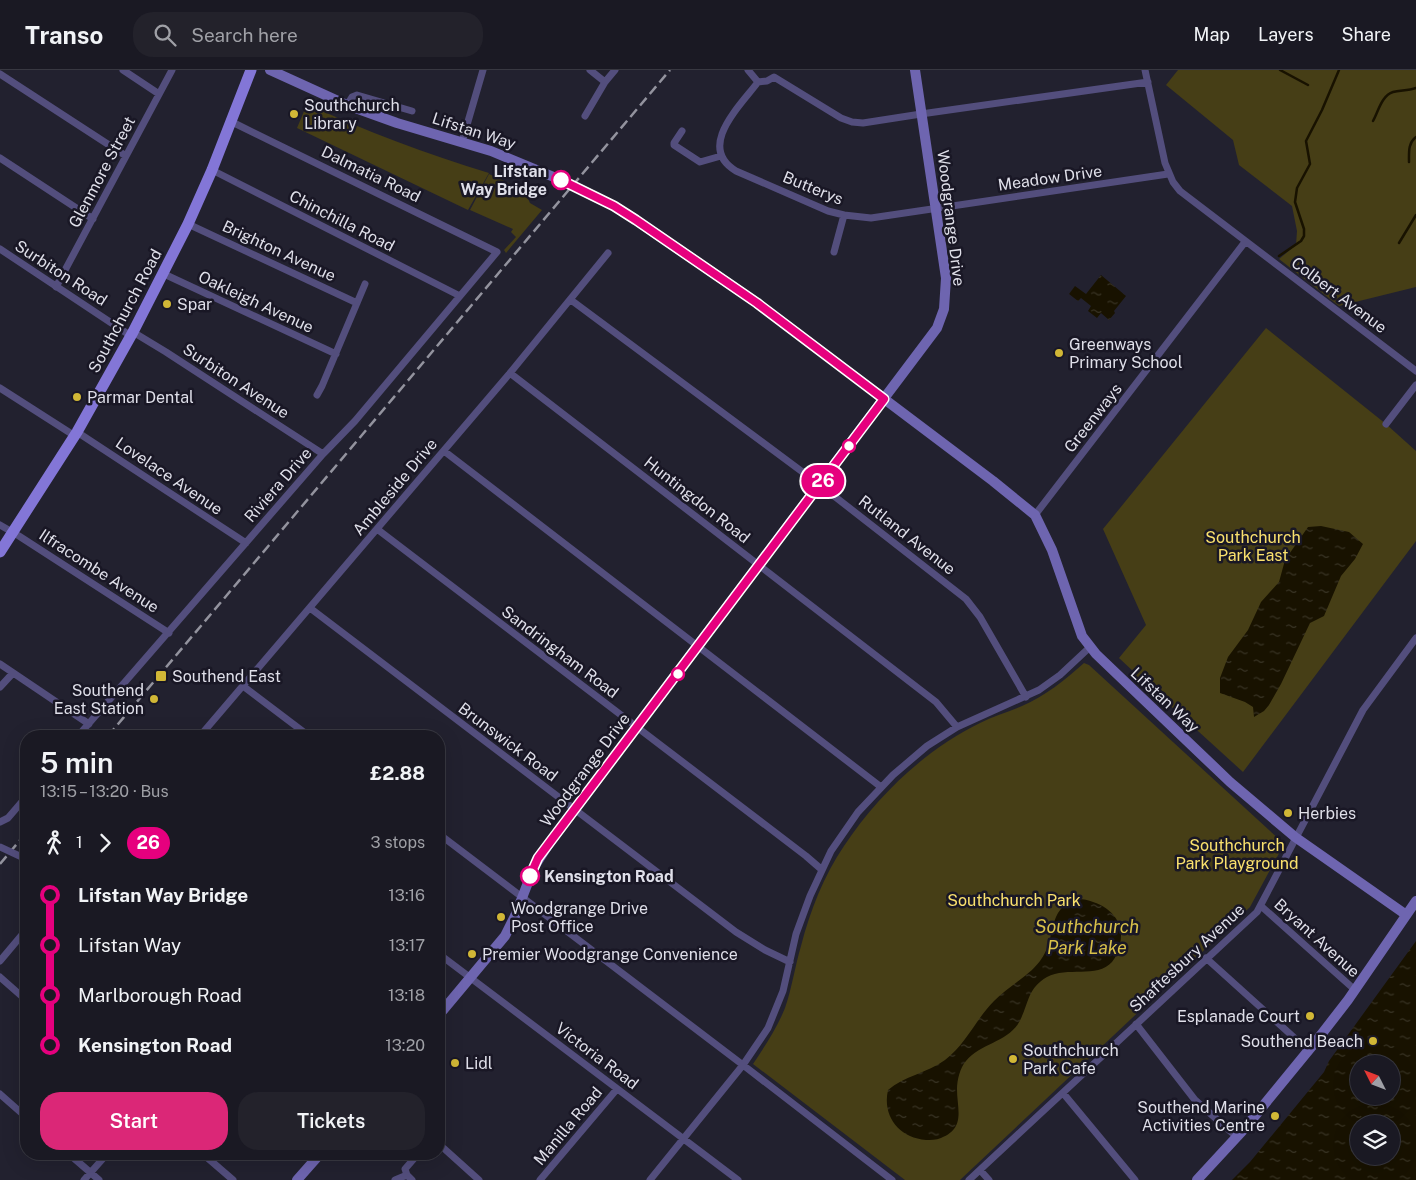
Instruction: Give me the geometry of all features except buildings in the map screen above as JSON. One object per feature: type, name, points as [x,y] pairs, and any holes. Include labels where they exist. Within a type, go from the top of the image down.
[{"type":"main road","name":"Southchurch Road","points":[[0,552],[76,434],[164,274],[212,170],[251,70]]},
{"type":"street","points":[[123,70],[159,94]]},
{"type":"street","name":"Glenmore Street","points":[[56,287],[172,70]]},
{"type":"street","name":"Lifstan Way","points":[[270,70],[348,105],[397,123],[504,156],[561,180],[614,206],[757,303],[1035,514],[1052,550],[1082,636],[1090,647],[1123,681],[1230,782],[1295,837],[1405,914]]},
{"type":"street","points":[[462,142],[483,70]]},
{"type":"street","points":[[590,70],[605,82]]},
{"type":"street","points":[[585,116],[605,82],[615,70]]},
{"type":"street","points":[[748,70],[758,82]]},
{"type":"street","name":"Woodgrange Drive","points":[[445,1008],[505,936],[538,858],[937,328],[946,298],[946,278],[914,70]]},
{"type":"street","points":[[1145,70],[1168,174]]},
{"type":"street","points":[[682,131],[674,145],[696,160],[704,162],[721,156],[719,145],[722,130],[758,82],[767,81],[775,73],[841,118],[863,123],[1148,82]]},
{"type":"street","points":[[0,74],[126,156]]},
{"type":"street","name":"Lifstan Way","points":[[348,105],[352,97],[357,95],[412,111]]},
{"type":"street","name":"Dalmatia Road","points":[[232,122],[497,252]]},
{"type":"street","name":"Butterys","points":[[721,156],[724,162],[736,171],[828,211],[844,215],[872,218],[935,209]]},
{"type":"street","points":[[0,158],[93,219]]},
{"type":"street","name":"Chinchilla Road","points":[[212,170],[460,296]]},
{"type":"street","name":"Meadow Drive","points":[[935,209],[1168,174]]},
{"type":"street","name":"Colbert Avenue","points":[[1168,174],[1180,191],[1416,371]]},
{"type":"street","points":[[834,252],[844,215]]},
{"type":"street","name":"Brighton Avenue","points":[[188,224],[357,303]]},
{"type":"street","name":"Greenways","points":[[1035,514],[1245,242]]},
{"type":"street","name":"Surbiton Road","points":[[0,250],[132,334]]},
{"type":"street","name":"Riviera Drive","points":[[84,730],[323,454],[354,421],[497,252]]},
{"type":"street","name":"Ambleside Drive","points":[[205,730],[444,451],[608,254]]},
{"type":"street","name":"Oakleigh Avenue","points":[[164,274],[336,354]]},
{"type":"street","points":[[316,395],[322,386],[365,284]]},
{"type":"street","name":"Rutland Avenue","points":[[571,300],[820,485],[966,599],[984,624],[1026,697]]},
{"type":"street","name":"Surbiton Avenue","points":[[132,334],[166,352],[323,454]]},
{"type":"street","name":"Huntingdon Road","points":[[510,373],[936,702],[957,727]]},
{"type":"street","points":[[1386,424],[1416,385]]},
{"type":"street","name":"Lovelace Avenue","points":[[0,388],[76,434],[246,543]]},
{"type":"street","points":[[444,451],[881,787]]},
{"type":"street","name":"Ilfracombe Avenue","points":[[0,525],[169,633]]},
{"type":"street","name":"Sandringham Road","points":[[377,529],[821,869]]},
{"type":"street","name":"Brunswick Road","points":[[310,608],[736,932],[765,950],[790,962]]},
{"type":"street","name":"Shaftesbury Avenue","points":[[969,1180],[1257,912],[1363,710],[1416,638]]},
{"type":"street","points":[[650,1180],[743,1065],[768,1028],[783,991],[800,922],[821,869],[858,812],[881,787],[927,746],[957,727],[1026,697],[1060,675],[1090,647]]},
{"type":"street","points":[[0,664],[89,724]]},
{"type":"street","points":[[0,687],[13,673]]},
{"type":"street","points":[[243,686],[301,730]]},
{"type":"street","points":[[0,822],[8,818],[20,804]]},
{"type":"street","points":[[445,838],[892,1180]]},
{"type":"street","points":[[0,847],[20,856]]},
{"type":"street","points":[[1197,1180],[1237,1137],[1309,1051],[1355,990],[1405,914],[1416,901]]},
{"type":"street","name":"Bryant Avenue","points":[[1260,906],[1355,990]]},
{"type":"street","points":[[0,961],[20,937]]},
{"type":"street","points":[[1206,958],[1309,1051]]},
{"type":"street","name":"Victoria Road","points":[[445,959],[684,1139],[730,1178],[738,1180]]},
{"type":"street","points":[[0,977],[20,995]]},
{"type":"street","points":[[1136,1024],[1195,1100],[1237,1137]]},
{"type":"street","name":"Manilla Road","points":[[540,1180],[617,1089]]},
{"type":"street","points":[[1062,1093],[1135,1180]]},
{"type":"street","points":[[0,1094],[20,1112]]},
{"type":"street","points":[[445,1149],[480,1180]]},
{"type":"street","points":[[76,1160],[99,1180]]},
{"type":"street","points":[[84,1180],[101,1160]]},
{"type":"street","points":[[210,1160],[233,1180]]},
{"type":"street","points":[[298,1180],[315,1160]]},
{"type":"street","points":[[396,1180],[409,1178],[406,1168],[413,1160]]},
{"type":"street","points":[[980,1170],[989,1180]]},
{"type":"green space","points":[[1178,70],[1416,70],[1416,287],[1339,306],[1279,259],[1296,245],[1297,231],[1292,206],[1239,165],[1233,140],[1166,85]]},
{"type":"green space","points":[[307,104],[396,142],[489,173],[468,210],[297,128]]},
{"type":"green space","points":[[489,174],[524,190],[530,203],[542,210],[506,253],[504,250],[516,237],[511,232],[513,229],[470,210]]},
{"type":"green space","name":"Southchurch Park East","points":[[1266,328],[1386,424],[1416,451],[1416,541],[1243,772],[1165,701],[1163,703],[1134,676],[1135,673],[1119,658],[1146,625],[1103,529]]},
{"type":"green space","name":"Southchurch Park","points":[[1084,663],[1089,665],[1282,842],[1283,846],[1250,907],[960,1180],[905,1180],[753,1064],[775,1030],[785,1008],[805,933],[824,881],[857,827],[887,792],[940,746],[985,721],[1039,697]]},
{"type":"water","points":[[1101,275],[1126,296],[1109,320],[1101,313],[1097,318],[1088,311],[1091,306],[1081,298],[1078,301],[1069,294],[1075,286],[1086,294]]},
{"type":"water","points":[[1321,526],[1349,532],[1363,544],[1355,559],[1341,576],[1324,616],[1310,623],[1269,705],[1264,711],[1254,717],[1253,707],[1220,693],[1220,678],[1228,657],[1248,630],[1261,602],[1279,582],[1285,560],[1308,527]]},
{"type":"water","name":"Southchurch Park Lake","points":[[1082,899],[1106,908],[1117,919],[1121,935],[1120,944],[1112,962],[1098,970],[1055,974],[1047,977],[1035,987],[1031,992],[1022,1017],[1013,1030],[972,1055],[964,1064],[959,1074],[957,1086],[959,1111],[957,1123],[949,1134],[939,1139],[926,1140],[908,1135],[901,1130],[890,1117],[887,1100],[888,1090],[901,1081],[931,1068],[952,1054],[994,1001],[1030,972],[1040,961],[1046,952],[1054,923],[1062,908],[1070,902]]},
{"type":"water","name":"Southend Beach","points":[[1416,941],[1416,1180],[1232,1180],[1250,1162],[1324,1072],[1329,1061]]},
{"type":"waterway","points":[[1280,70],[1308,85]]},
{"type":"waterway","points":[[1279,256],[1301,241],[1304,236],[1304,229],[1295,202],[1297,188],[1310,164],[1306,141],[1339,70]]},
{"type":"waterway","points":[[1373,121],[1383,100],[1389,94],[1416,88]]},
{"type":"waterway","points":[[1409,162],[1410,145],[1416,137]]},
{"type":"waterway","points":[[1399,243],[1416,215]]},
{"type":"railway","points":[[113,730],[670,70]]},
{"type":"railway","points":[[0,864],[20,840]]},
{"type":"bus line","name":"26","points":[[530,876],[538,858],[884,399],[757,303],[636,220],[614,206],[561,180]]},
{"type":"place","name":"Southchurch Library","points":[[294,114]]},
{"type":"place","name":"Lifstan Way Bridge","points":[[561,180]]},
{"type":"place","name":"Spar","points":[[167,304]]},
{"type":"place","name":"Greenways Primary School","points":[[1059,353]]},
{"type":"place","name":"Parmar Dental","points":[[77,397]]},
{"type":"place","name":"Southend East","points":[[161,676]]},
{"type":"place","name":"Southend East Station","points":[[154,699]]},
{"type":"place","name":"Herbies","points":[[1288,813]]},
{"type":"place","name":"Kensington Road","points":[[530,876]]},
{"type":"place","name":"Woodgrange Drive Post Office","points":[[501,917]]},
{"type":"place","name":"Premier Woodgrange Convenience","points":[[472,954]]},
{"type":"place","name":"Esplanade Court","points":[[1310,1016]]},
{"type":"place","name":"Southend Beach","points":[[1373,1041]]},
{"type":"place","name":"Southchurch Park Cafe","points":[[1013,1059]]},
{"type":"place","name":"Lidl","points":[[455,1063]]},
{"type":"place","name":"Southend Marine Activities Centre","points":[[1275,1116]]},
{"type":"park label","name":"Southchurch Park Playground","points":[[1237,854]]}]
